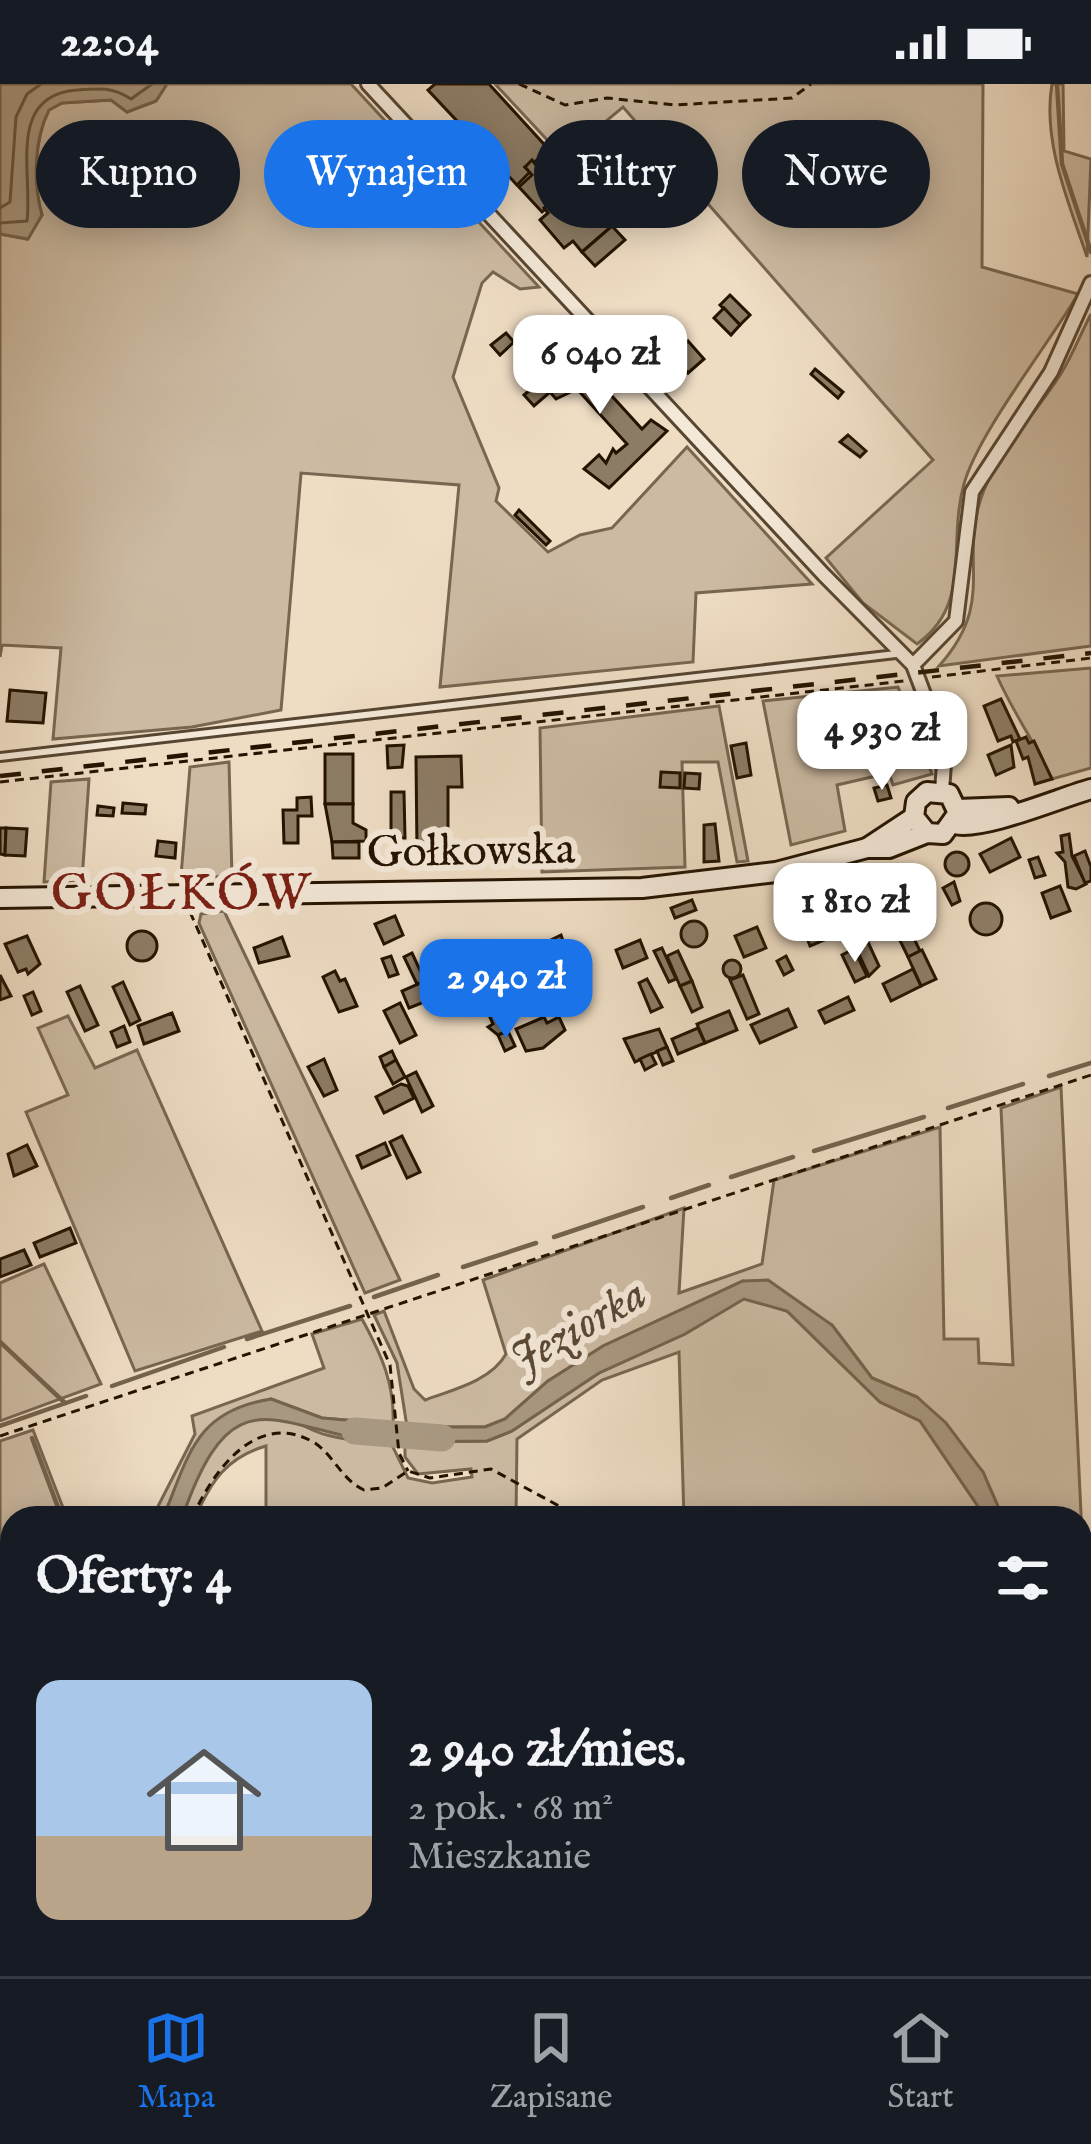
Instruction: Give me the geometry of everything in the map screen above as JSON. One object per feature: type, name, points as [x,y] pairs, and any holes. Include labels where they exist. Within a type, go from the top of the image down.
[{"type":"street","points":[[368,84],[824,575],[914,664],[944,750],[942,791],[957,816]]},
{"type":"street","points":[[914,664],[956,621],[972,492],[1051,372],[1091,283]]},
{"type":"street","points":[[942,791],[921,796],[914,817],[927,833],[943,834],[957,816],[1019,808],[1091,789]]},
{"type":"street","name":"Gołkowska","points":[[867,848],[914,817]]},
{"type":"street","name":"Gołkowska","points":[[0,898],[642,888],[776,872],[867,848],[890,848],[927,833]]},
{"type":"lane","points":[[0,758],[902,653]]},
{"type":"path","points":[[519,84],[565,105],[607,98],[675,105],[792,98],[811,84]]},
{"type":"path","points":[[0,782],[1091,658]]},
{"type":"path","points":[[182,894],[390,1365],[399,1414],[399,1453],[408,1471],[430,1478],[491,1469],[559,1506]]},
{"type":"path","points":[[0,1436],[1091,1075]]},
{"type":"path","points":[[197,1506],[211,1475],[234,1451],[288,1434],[316,1444],[364,1490],[382,1488],[408,1471]]},
{"type":"shaded area","points":[[167,84],[351,84],[384,120],[264,120],[264,228],[484,228],[539,287],[520,289],[493,272],[482,283],[453,377],[499,488],[496,501],[548,552],[580,535],[612,528],[687,447],[812,584],[696,593],[693,662],[440,687],[459,485],[301,473],[281,710],[192,727],[53,739],[61,648],[2,645],[0,657],[0,234],[27,239],[36,225],[240,228],[240,120],[45,120],[49,110],[62,103],[111,100],[127,112],[156,101]]},
{"type":"shaded area","points":[[495,84],[983,84],[982,267],[1078,294],[972,463],[959,506],[952,592],[946,611],[917,644],[863,603],[826,558],[933,460],[718,215],[718,120],[634,120],[623,107],[607,120],[534,120],[534,126]]},
{"type":"shaded area","points":[[1052,84],[1063,84],[1064,151],[1091,159],[1087,257],[1054,150]]},
{"type":"shaded area","points":[[1091,314],[1091,646],[939,666],[967,620],[976,515],[984,490],[1000,459],[1062,372]]},
{"type":"shaded area","points":[[1091,668],[1091,768],[1052,779],[997,676]]},
{"type":"shaded area","points":[[898,687],[932,774],[893,785],[889,773],[837,785],[845,831],[791,845],[763,701]]},
{"type":"shaded area","points":[[719,706],[748,861],[737,862],[718,762],[682,762],[685,867],[542,872],[540,728]]},
{"type":"shaded area","points":[[229,762],[232,877],[181,876],[190,767]]},
{"type":"shaded area","points":[[89,779],[82,880],[44,882],[51,782]]},
{"type":"shaded area","points":[[224,911],[400,1280],[365,1293],[199,923],[201,914]]},
{"type":"shaded area","points":[[68,1016],[95,1068],[137,1050],[262,1331],[135,1371],[26,1112],[68,1095],[38,1028]]},
{"type":"shaded area","points":[[1061,1087],[1081,1506],[998,1506],[983,1472],[917,1397],[872,1378],[832,1325],[743,1281],[603,1346],[548,1381],[505,1419],[485,1427],[407,1427],[397,1363],[374,1315],[384,1311],[414,1389],[425,1400],[481,1378],[506,1354],[483,1280],[684,1208],[679,1293],[762,1264],[774,1180],[940,1127],[944,1339],[978,1339],[979,1363],[1013,1365],[1001,1108]]},
{"type":"shaded area","points":[[44,1264],[101,1384],[0,1421],[0,1283]]},
{"type":"shaded area","points":[[744,1298],[787,1311],[880,1402],[920,1421],[978,1506],[684,1506],[679,1352],[602,1380],[517,1439],[516,1506],[266,1506],[266,1446],[231,1464],[201,1506],[186,1506],[213,1449],[238,1424],[255,1417],[281,1417],[335,1437],[392,1445],[408,1478],[432,1483],[472,1477],[471,1469],[418,1474],[405,1457],[405,1442],[487,1441],[512,1431],[599,1373],[685,1334]]},
{"type":"shaded area","points":[[362,1319],[385,1370],[393,1424],[322,1418],[271,1399],[192,1449],[168,1506],[158,1506],[195,1434],[192,1416],[324,1368],[312,1334]]},
{"type":"shaded area","points":[[33,1430],[62,1506],[0,1506],[0,1441]]},
{"type":"water","points":[[0,84],[167,84],[156,101],[127,112],[111,100],[62,103],[49,110],[45,120],[36,120],[36,225],[28,239],[0,234]]},
{"type":"water","points":[[768,1280],[832,1325],[872,1378],[917,1397],[946,1423],[983,1472],[998,1506],[978,1506],[920,1421],[880,1402],[787,1311],[744,1299],[685,1334],[599,1373],[512,1431],[487,1441],[405,1442],[407,1427],[485,1427],[505,1419],[548,1381],[603,1346],[743,1281]]},
{"type":"water","points":[[271,1399],[322,1418],[393,1424],[392,1445],[287,1422],[240,1425],[220,1441],[187,1506],[168,1506],[198,1439],[210,1425],[246,1405]]},
{"type":"building","points":[[435,84],[489,84],[534,133],[534,162],[525,167],[530,172],[517,185],[510,178],[510,120],[456,120],[428,90]]},
{"type":"building","points":[[532,160],[534,203],[519,187],[532,175],[525,167]]},
{"type":"building","points":[[547,228],[610,228],[582,252],[573,241],[564,248]]},
{"type":"building","points":[[610,228],[625,240],[595,266],[582,252]]},
{"type":"building","points":[[730,295],[750,315],[740,325],[720,305]]},
{"type":"building","points":[[724,308],[740,325],[731,335],[714,318]]},
{"type":"building","points":[[506,333],[514,342],[500,355],[491,345]]},
{"type":"building","points":[[688,341],[704,359],[688,373],[673,355]]},
{"type":"building","points":[[570,350],[642,429],[651,420],[667,431],[609,488],[584,469],[599,455],[606,463],[613,449],[616,453],[627,444],[577,389],[556,399],[550,392],[534,406],[524,395],[564,362],[561,358]]},
{"type":"building","points":[[815,369],[843,392],[838,398],[811,374]]},
{"type":"building","points":[[848,435],[866,451],[860,457],[840,442]]},
{"type":"building","points":[[519,510],[550,541],[546,545],[515,515]]},
{"type":"building","points":[[10,690],[46,693],[43,723],[7,721]]},
{"type":"building","points":[[1001,699],[1020,739],[1013,742],[1011,736],[998,741],[984,706]]},
{"type":"building","points":[[1026,737],[1029,743],[1034,741],[1052,779],[1035,784],[1028,757],[1023,759],[1016,741]]},
{"type":"building","points":[[746,743],[751,775],[737,778],[731,746]]},
{"type":"building","points":[[404,745],[402,767],[388,768],[387,746]]},
{"type":"building","points":[[1011,745],[1014,767],[996,775],[988,755]]},
{"type":"building","points":[[325,754],[353,754],[353,804],[325,804]]},
{"type":"building","points":[[461,756],[462,787],[448,787],[448,850],[417,851],[416,757]]},
{"type":"building","points":[[661,772],[680,773],[680,788],[660,787]]},
{"type":"building","points":[[685,773],[700,774],[699,789],[684,788]]},
{"type":"building","points":[[887,785],[891,798],[878,801],[874,788]]},
{"type":"building","points":[[391,792],[404,792],[405,838],[391,838]]},
{"type":"building","points":[[311,797],[312,816],[298,816],[298,843],[284,843],[283,810],[297,810],[297,798]]},
{"type":"building","points":[[123,803],[146,805],[145,814],[122,813]]},
{"type":"building","points":[[325,804],[353,804],[353,823],[366,830],[366,841],[332,842]]},
{"type":"building","points":[[98,806],[114,808],[113,816],[97,815]]},
{"type":"building","points":[[715,824],[719,861],[704,862],[704,825]]},
{"type":"building","points":[[0,828],[6,828],[5,855],[0,854]]},
{"type":"building","points":[[6,828],[27,829],[25,856],[5,855]]},
{"type":"building","points":[[1069,834],[1072,856],[1086,884],[1076,889],[1068,887],[1065,862],[1057,853],[1063,852],[1061,836]]},
{"type":"building","points":[[1011,838],[1020,857],[990,872],[980,854]]},
{"type":"building","points":[[158,841],[176,843],[175,858],[156,856]]},
{"type":"building","points":[[332,842],[359,842],[359,858],[333,858]]},
{"type":"building","points":[[1085,851],[1091,881],[1085,883],[1074,856]]},
{"type":"building","points":[[957,852],[969,864],[957,876],[945,864]]},
{"type":"building","points":[[1038,857],[1045,875],[1035,878],[1029,860]]},
{"type":"building","points":[[954,882],[960,901],[952,905],[943,888]]},
{"type":"building","points":[[887,884],[895,902],[883,907],[875,889]]},
{"type":"building","points":[[1060,886],[1070,911],[1051,918],[1042,893]]},
{"type":"building","points":[[865,891],[876,917],[853,927],[842,901]]},
{"type":"building","points":[[692,900],[696,910],[675,918],[671,908]]},
{"type":"building","points":[[986,903],[997,908],[1002,919],[997,930],[986,935],[975,930],[970,919],[975,908]]},
{"type":"building","points":[[395,916],[403,935],[384,944],[375,924]]},
{"type":"building","points":[[904,917],[920,951],[908,957],[892,924]]},
{"type":"building","points":[[821,918],[829,938],[810,946],[802,925]]},
{"type":"building","points":[[694,921],[707,934],[694,947],[681,934]]},
{"type":"building","points":[[757,927],[766,948],[744,957],[735,936]]},
{"type":"building","points":[[142,931],[153,935],[157,946],[153,957],[142,961],[131,957],[127,946],[131,935]]},
{"type":"building","points":[[561,935],[568,956],[575,953],[583,970],[565,979],[547,942]]},
{"type":"building","points":[[27,936],[40,964],[28,974],[26,969],[18,972],[5,944]]},
{"type":"building","points":[[282,937],[289,956],[259,963],[254,948]]},
{"type":"building","points":[[640,940],[647,958],[623,968],[616,950]]},
{"type":"building","points":[[868,942],[879,966],[869,976],[856,948]]},
{"type":"building","points":[[662,948],[676,979],[669,982],[654,951]]},
{"type":"building","points":[[457,949],[466,968],[446,978],[437,959]]},
{"type":"building","points":[[854,949],[867,976],[855,982],[842,955]]},
{"type":"building","points":[[922,950],[936,979],[921,986],[908,957]]},
{"type":"building","points":[[678,951],[692,981],[680,986],[667,956]]},
{"type":"building","points":[[412,953],[425,981],[417,984],[404,957]]},
{"type":"building","points":[[391,956],[398,974],[389,977],[382,959]]},
{"type":"building","points":[[786,956],[793,970],[784,975],[777,961]]},
{"type":"building","points":[[732,960],[741,969],[732,978],[723,969]]},
{"type":"building","points":[[913,969],[921,986],[891,1001],[883,984]]},
{"type":"building","points":[[335,971],[340,981],[345,979],[357,1006],[339,1012],[323,977]]},
{"type":"building","points":[[521,973],[531,973],[538,985],[531,997],[521,997],[514,990],[514,980]]},
{"type":"building","points":[[0,975],[11,996],[0,1000]]},
{"type":"building","points":[[743,975],[759,1014],[747,1019],[730,980]]},
{"type":"building","points":[[647,979],[662,1007],[651,1012],[639,983]]},
{"type":"building","points":[[425,981],[432,999],[409,1008],[402,991]]},
{"type":"building","points":[[692,981],[702,1007],[692,1012],[680,986]]},
{"type":"building","points":[[123,982],[140,1020],[130,1025],[113,987]]},
{"type":"building","points":[[80,986],[98,1025],[85,1031],[67,992]]},
{"type":"building","points":[[567,988],[575,996],[567,1004],[559,996]]},
{"type":"building","points":[[33,992],[41,1011],[32,1015],[24,996]]},
{"type":"building","points":[[848,997],[854,1010],[825,1023],[819,1011]]},
{"type":"building","points":[[400,1003],[416,1035],[400,1043],[384,1011]]},
{"type":"building","points":[[498,1008],[508,1031],[498,1035],[488,1027],[493,1024],[488,1013]]},
{"type":"building","points":[[788,1009],[796,1027],[760,1043],[751,1025]]},
{"type":"building","points":[[729,1011],[737,1030],[705,1043],[697,1024]]},
{"type":"building","points":[[172,1013],[179,1031],[144,1044],[138,1026]]},
{"type":"building","points":[[544,1017],[547,1023],[559,1017],[565,1030],[543,1048],[526,1051],[516,1029]]},
{"type":"building","points":[[124,1026],[130,1042],[117,1047],[111,1032]]},
{"type":"building","points":[[698,1028],[705,1043],[678,1054],[672,1039]]},
{"type":"building","points":[[659,1029],[667,1047],[635,1062],[624,1039]]},
{"type":"building","points":[[508,1031],[515,1046],[505,1051],[498,1035]]},
{"type":"building","points":[[667,1047],[673,1061],[663,1065],[657,1051]]},
{"type":"building","points":[[392,1051],[396,1060],[384,1067],[380,1057]]},
{"type":"building","points":[[651,1054],[656,1064],[645,1070],[640,1059]]},
{"type":"building","points":[[324,1059],[337,1090],[324,1096],[308,1067]]},
{"type":"building","points":[[396,1060],[405,1077],[393,1084],[384,1067]]},
{"type":"building","points":[[416,1072],[433,1106],[422,1112],[406,1077]]},
{"type":"building","points":[[401,1084],[408,1086],[414,1098],[384,1113],[376,1097]]},
{"type":"building","points":[[402,1136],[420,1172],[407,1178],[390,1142]]},
{"type":"building","points":[[385,1143],[390,1155],[362,1168],[357,1156]]},
{"type":"building","points":[[27,1145],[37,1166],[14,1176],[8,1154]]},
{"type":"building","points":[[70,1228],[76,1243],[40,1257],[34,1243]]},
{"type":"building","points":[[24,1250],[31,1265],[0,1277],[0,1259]]},
{"type":"waterway","points":[[1057,84],[1062,164],[1091,252]]},
{"type":"waterway","points":[[1049,1076],[1091,1063]]},
{"type":"waterway","points":[[948,1108],[1023,1084]]},
{"type":"waterway","points":[[814,1151],[924,1117]]},
{"type":"waterway","points":[[731,1177],[793,1157]]},
{"type":"waterway","points":[[671,1198],[709,1185]]},
{"type":"waterway","points":[[554,1237],[643,1207]]},
{"type":"waterway","points":[[463,1267],[536,1243]]},
{"type":"waterway","points":[[374,1297],[438,1275]]},
{"type":"waterway","points":[[247,1339],[350,1306]]},
{"type":"waterway","points":[[0,1342],[65,1403]]},
{"type":"waterway","points":[[112,1386],[224,1347]]},
{"type":"waterway","points":[[0,1426],[86,1396]]},
{"type":"waterway","name":"Jeziorka","points":[[355,1431],[442,1438]]},
{"type":"waterway","points":[[32,1438],[58,1506]]},
{"type":"railway","points":[[0,776],[1091,653]]},
{"type":"district","name":"GOŁKÓW","points":[[182,895]]}]
